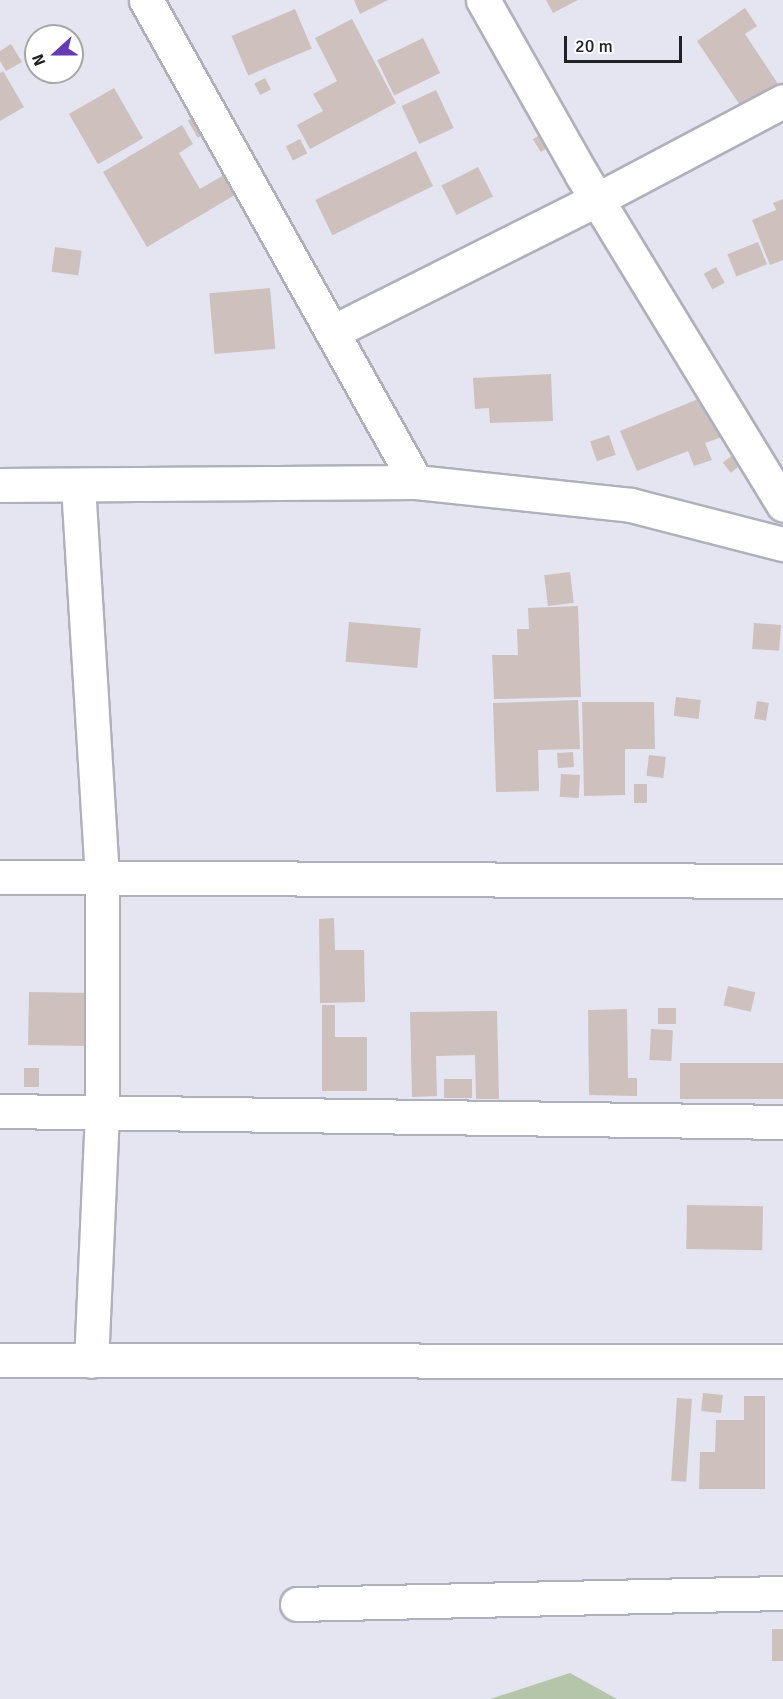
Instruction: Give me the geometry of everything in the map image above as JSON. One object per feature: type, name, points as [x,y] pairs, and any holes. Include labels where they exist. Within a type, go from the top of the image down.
[{"type":"street","points":[[146,0],[416,482]]},
{"type":"street","points":[[483,0],[598,200],[783,504]]},
{"type":"street","points":[[332,332],[598,200],[783,101]]},
{"type":"street","points":[[0,485],[416,482],[631,505],[783,544]]},
{"type":"street","points":[[78,485],[102,878],[102,1112],[91,1361]]},
{"type":"street","points":[[0,878],[783,881]]},
{"type":"street","points":[[0,1111],[783,1122]]},
{"type":"street","points":[[0,1360],[783,1361]]},
{"type":"street","points":[[297,1604],[783,1593]]},
{"type":"green space","points":[[570,1673],[617,1699],[490,1699]]},
{"type":"building","points":[[354,0],[388,0],[360,14]]},
{"type":"building","points":[[546,0],[578,0],[553,13]]},
{"type":"building","points":[[745,8],[757,26],[745,34],[782,90],[746,114],[697,41]]},
{"type":"building","points":[[295,9],[312,49],[248,76],[231,36]]},
{"type":"building","points":[[352,19],[396,103],[310,149],[297,125],[323,111],[313,94],[337,81],[315,38]]},
{"type":"building","points":[[423,38],[440,73],[394,95],[377,60]]},
{"type":"building","points":[[11,44],[22,62],[6,71],[0,61],[0,51]]},
{"type":"building","points":[[3,71],[24,107],[0,121],[0,73]]},
{"type":"building","points":[[265,78],[271,90],[260,95],[254,83]]},
{"type":"building","points":[[114,88],[143,138],[98,164],[69,114]]},
{"type":"building","points":[[436,90],[454,128],[419,144],[402,106]]},
{"type":"building","points":[[206,110],[216,127],[198,138],[188,121]]},
{"type":"building","points":[[182,125],[193,144],[179,153],[200,189],[234,169],[245,189],[147,247],[103,172]]},
{"type":"building","points":[[543,133],[551,146],[541,152],[533,139]]},
{"type":"building","points":[[300,139],[307,153],[293,161],[286,146]]},
{"type":"building","points":[[416,151],[433,186],[332,235],[315,200]]},
{"type":"building","points":[[478,167],[493,196],[456,215],[441,186]]},
{"type":"building","points":[[783,199],[783,260],[770,265],[752,220],[776,210],[773,203]]},
{"type":"building","points":[[758,242],[767,264],[736,277],[727,254]]},
{"type":"building","points":[[55,247],[82,251],[78,276],[52,272]]},
{"type":"building","points":[[716,267],[725,283],[712,290],[704,274]]},
{"type":"building","points":[[270,288],[275,349],[215,354],[209,293]]},
{"type":"building","points":[[551,374],[553,421],[490,423],[489,408],[475,409],[473,378]]},
{"type":"building","points":[[708,395],[725,436],[705,443],[712,460],[694,466],[688,451],[637,471],[620,431]]},
{"type":"building","points":[[609,435],[616,455],[597,461],[590,442]]},
{"type":"building","points":[[736,452],[744,462],[731,473],[723,463]]},
{"type":"building","points":[[570,572],[574,603],[548,606],[544,575]]},
{"type":"building","points":[[578,606],[581,697],[494,699],[492,655],[518,655],[517,629],[529,629],[528,608]]},
{"type":"building","points":[[349,622],[421,628],[417,668],[346,662]]},
{"type":"building","points":[[754,623],[781,625],[779,651],[752,649]]},
{"type":"building","points":[[676,697],[701,700],[698,719],[674,716]]},
{"type":"building","points":[[578,700],[580,749],[538,750],[539,791],[496,792],[493,703]]},
{"type":"building","points":[[757,701],[769,703],[766,721],[754,719]]},
{"type":"building","points":[[582,702],[654,702],[655,749],[625,749],[625,795],[584,796]]},
{"type":"building","points":[[573,752],[574,767],[558,768],[557,753]]},
{"type":"building","points":[[649,755],[666,757],[663,778],[646,776]]},
{"type":"building","points":[[561,774],[580,775],[579,798],[560,797]]},
{"type":"building","points":[[634,784],[647,784],[647,803],[634,803]]},
{"type":"building","points":[[334,918],[335,950],[364,950],[365,1002],[320,1003],[319,919]]},
{"type":"building","points":[[728,986],[755,992],[751,1012],[724,1005]]},
{"type":"building","points":[[29,992],[120,994],[119,1047],[28,1045]]},
{"type":"building","points":[[322,1005],[335,1005],[335,1037],[367,1037],[367,1091],[322,1091]]},
{"type":"building","points":[[658,1008],[676,1008],[676,1024],[658,1024]]},
{"type":"building","points":[[627,1009],[628,1078],[637,1078],[637,1096],[589,1095],[588,1010]]},
{"type":"building","points":[[497,1011],[499,1099],[476,1099],[475,1055],[436,1056],[437,1096],[412,1097],[410,1012]]},
{"type":"building","points":[[651,1029],[673,1030],[671,1061],[649,1060]]},
{"type":"building","points":[[680,1063],[783,1063],[783,1099],[680,1099]]},
{"type":"building","points":[[24,1068],[39,1068],[39,1087],[24,1087]]},
{"type":"building","points":[[444,1079],[472,1079],[472,1098],[444,1098]]},
{"type":"building","points":[[687,1205],[763,1206],[762,1250],[686,1249]]},
{"type":"building","points":[[703,1393],[723,1395],[721,1413],[701,1411]]},
{"type":"building","points":[[744,1396],[765,1396],[765,1489],[699,1489],[700,1452],[715,1452],[716,1420],[744,1420]]},
{"type":"building","points":[[677,1398],[692,1399],[686,1482],[671,1481]]},
{"type":"building","points":[[772,1629],[783,1629],[783,1661],[772,1661]]}]
